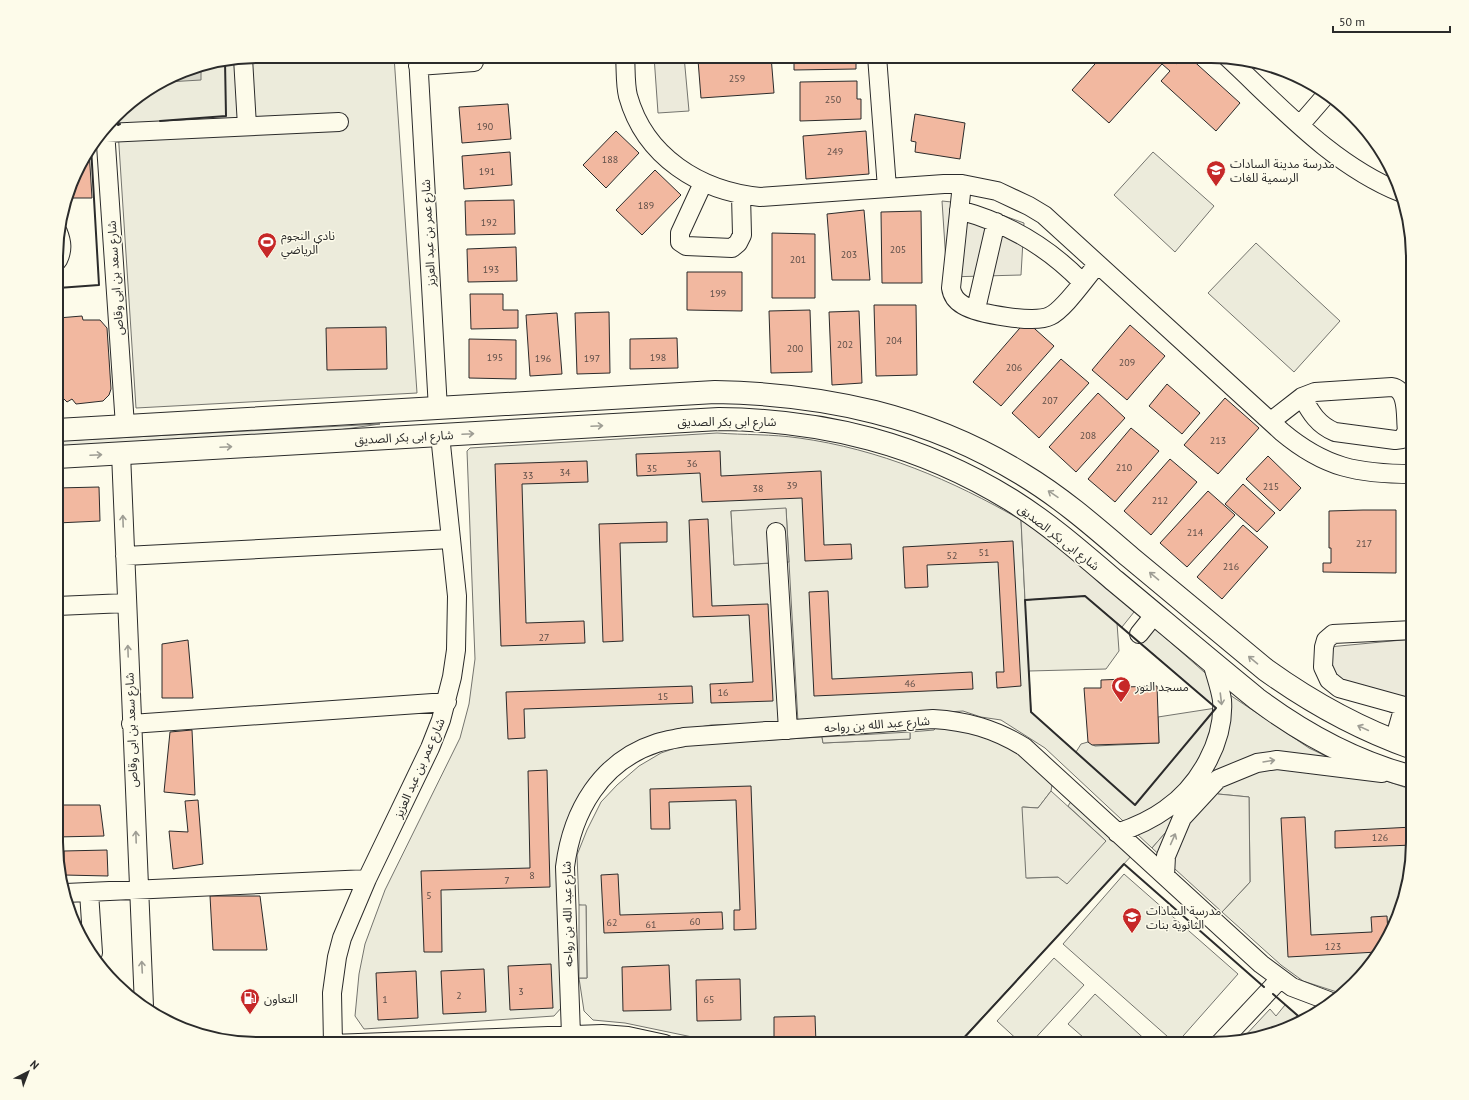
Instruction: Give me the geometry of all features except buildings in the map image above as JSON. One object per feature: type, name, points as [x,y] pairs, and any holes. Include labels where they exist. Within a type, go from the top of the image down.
[{"type":"main road","points":[[63,430],[715,392],[795,396],[868,410],[912,423],[950,437],[987,454],[1022,474],[1056,496],[1088,520],[1266,670],[1318,705],[1367,730],[1403,744]]},
{"type":"main road","points":[[751,419],[755,393]]},
{"type":"main road","points":[[324,415],[327,442]]},
{"type":"main road","name":"شارع ابى بكر الصديق","points":[[63,457],[718,419],[784,421],[845,431],[904,448],[960,472],[1022,508],[1070,543],[1257,699],[1307,734],[1361,760],[1406,775]]},
{"type":"main road","points":[[1070,543],[1088,520]]},
{"type":"street","points":[[243,63],[247,126]]},
{"type":"street","name":"شارع عمر بن عبد العزيز","points":[[418,63],[438,409]]},
{"type":"street","points":[[626,63],[628,95],[644,131],[656,147],[670,161],[703,183],[721,191],[760,197],[944,184],[962,184],[997,191],[1044,215],[1272,421],[1282,432],[1307,451],[1335,465],[1365,472],[1406,474]]},
{"type":"street","points":[[878,63],[887,188]]},
{"type":"street","points":[[1235,65],[1300,125],[1349,166],[1394,190]]},
{"type":"street","points":[[1300,125],[1323,99]]},
{"type":"street","points":[[109,131],[339,122]]},
{"type":"street","name":"شارع سعد بن ابى وقاص","points":[[106,135],[125,426]]},
{"type":"street","points":[[703,183],[680,233],[680,242],[686,246],[732,248],[738,244],[742,235],[741,195]]},
{"type":"street","points":[[962,184],[951,288],[959,302],[965,306],[1010,318],[1043,319],[1057,312],[1098,264]]},
{"type":"street","points":[[959,210],[996,222],[1014,230],[1045,248],[1067,266],[1082,282]]},
{"type":"street","points":[[976,309],[996,222]]},
{"type":"street","points":[[1272,421],[1302,397],[1315,392],[1396,388],[1403,396],[1406,422]]},
{"type":"street","points":[[1302,397],[1315,419],[1326,429],[1335,432],[1395,440],[1402,439],[1406,433]]},
{"type":"street","name":"شارع عمر بن عبد العزيز","points":[[332,1037],[332,1000],[337,957],[348,920],[430,748],[447,702],[455,657],[458,623],[440,435]]},
{"type":"street","name":"شارع سعد بن ابى وقاص","points":[[121,454],[131,724],[144,1000]]},
{"type":"street","points":[[776,532],[788,730]]},
{"type":"street","points":[[125,556],[451,539]]},
{"type":"street","points":[[63,606],[126,603]]},
{"type":"street","points":[[1138,634],[1155,614]]},
{"type":"street","points":[[1406,630],[1337,633],[1329,637],[1325,643],[1323,667],[1325,674],[1334,685],[1339,688],[1406,706]]},
{"type":"street","points":[[1117,833],[1139,825],[1174,803],[1196,779],[1210,758],[1221,729],[1222,699],[1212,662]]},
{"type":"street","points":[[131,724],[447,702]]},
{"type":"street","name":"شارع عبد الله بن رواحه","points":[[571,1035],[565,867],[572,828],[587,797],[608,772],[631,756],[657,743],[684,737],[933,719],[978,725],[1010,738],[1024,747],[1117,833],[1280,979],[1310,995],[1325,1000]]},
{"type":"street","points":[[1403,744],[1406,722]]},
{"type":"street","points":[[1165,876],[1166,856],[1182,818],[1218,779],[1245,767],[1277,760],[1406,776]]},
{"type":"street","points":[[70,893],[367,879]]},
{"type":"street","points":[[89,892],[92,945]]},
{"type":"street","points":[[1226,1037],[1280,979]]},
{"type":"street","points":[[518,1037],[602,1034],[633,1037]]},
{"type":"shaded area","name":"نادي النجوم الرياضي","points":[[245,63],[394,63],[417,393],[136,408],[117,123],[139,103],[160,89],[195,73],[220,67]]},
{"type":"shaded area","points":[[654,63],[685,63],[689,111],[658,113]]},
{"type":"shaded area","points":[[201,72],[201,80],[175,82]]},
{"type":"shaded area","points":[[1153,152],[1214,206],[1175,252],[1114,195]]},
{"type":"shaded area","points":[[942,201],[971,204],[1024,223],[1021,275],[947,277]]},
{"type":"shaded area","points":[[1256,243],[1340,321],[1294,372],[1208,293]]},
{"type":"shaded area","points":[[380,424],[325,432],[63,449],[63,441]]},
{"type":"shaded area","points":[[717,433],[799,438],[829,443],[886,458],[942,479],[995,505],[1021,520],[1025,600],[1085,596],[1117,623],[1119,651],[1106,669],[1029,671],[1031,712],[1076,752],[1081,744],[1088,742],[1095,746],[1159,743],[1158,717],[1216,708],[1130,634],[1143,618],[1230,695],[1309,748],[1359,772],[1406,788],[1406,855],[1402,880],[1396,905],[1380,940],[1358,971],[1336,992],[1303,981],[1281,965],[1222,912],[1250,882],[1249,797],[1218,794],[1207,785],[1152,848],[1045,748],[1001,720],[981,717],[963,711],[798,722],[786,509],[731,511],[734,565],[775,563],[785,723],[711,725],[651,736],[613,759],[567,831],[562,1007],[554,1016],[364,1029],[355,1016],[359,974],[365,944],[385,890],[460,738],[469,704],[475,659],[467,451],[470,448]]},
{"type":"shaded area","points":[[786,508],[789,562],[734,565],[731,511]]},
{"type":"shaded area","points":[[1021,520],[1079,561],[1134,612],[1122,627],[1085,596],[1025,600]]},
{"type":"shaded area","points":[[1406,640],[1406,720],[1328,682],[1318,648]]},
{"type":"shaded area","points":[[942,720],[1007,745],[1053,779],[1051,791],[1038,808],[1023,807],[1027,878],[1058,877],[1106,841],[1068,806],[1072,800],[1134,853],[964,1037],[692,1037],[625,1023],[593,1020],[584,1011],[579,978],[587,978],[586,906],[579,905],[577,855],[587,830],[601,802],[617,785],[639,766],[661,753],[684,745],[822,737],[823,743],[910,739],[910,732],[934,730]]},
{"type":"shaded area","points":[[910,732],[910,739],[823,743],[822,737]]},
{"type":"shaded area","points":[[1207,785],[1218,794],[1249,797],[1250,882],[1222,912],[1152,848]]},
{"type":"shaded area","points":[[1051,791],[1106,841],[1067,884],[1058,877],[1026,878],[1022,807],[1038,808]]},
{"type":"shaded area","points":[[1124,874],[1238,974],[1182,1037],[1168,1037],[1063,944]]},
{"type":"shaded area","points":[[579,905],[586,905],[587,978],[579,978]]},
{"type":"shaded area","points":[[1054,958],[1084,985],[1036,1037],[1014,1037],[997,1021]]},
{"type":"shaded area","points":[[1095,994],[1142,1037],[1083,1037],[1068,1024]]},
{"type":"shaded area","points":[[1285,1005],[1298,1016],[1274,1027],[1247,1033],[1270,1009],[1276,1016]]},
{"type":"wall","points":[[160,121],[226,116],[225,66]]},
{"type":"wall","points":[[118,122],[118,125],[120,124]]},
{"type":"wall","points":[[63,288],[99,285],[92,156]]},
{"type":"wall","points":[[1085,596],[1216,708],[1135,805],[1031,712],[1025,600],[1085,596]]},
{"type":"wall","points":[[965,1037],[1124,864],[1264,987]]},
{"type":"wall","points":[[1273,994],[1299,1016]]},
{"type":"place","name":"مدرسة مدينة السادات الرسمية للغات","points":[[1216,187]]},
{"type":"place","name":"نادي النجوم الرياضي","points":[[267,259]]},
{"type":"place","name":"مسجد النور","points":[[1121,703]]},
{"type":"place","name":"مدرسة السادات الثانوية بنات","points":[[1132,934]]},
{"type":"place","name":"التعاون","points":[[250,1015]]}]
